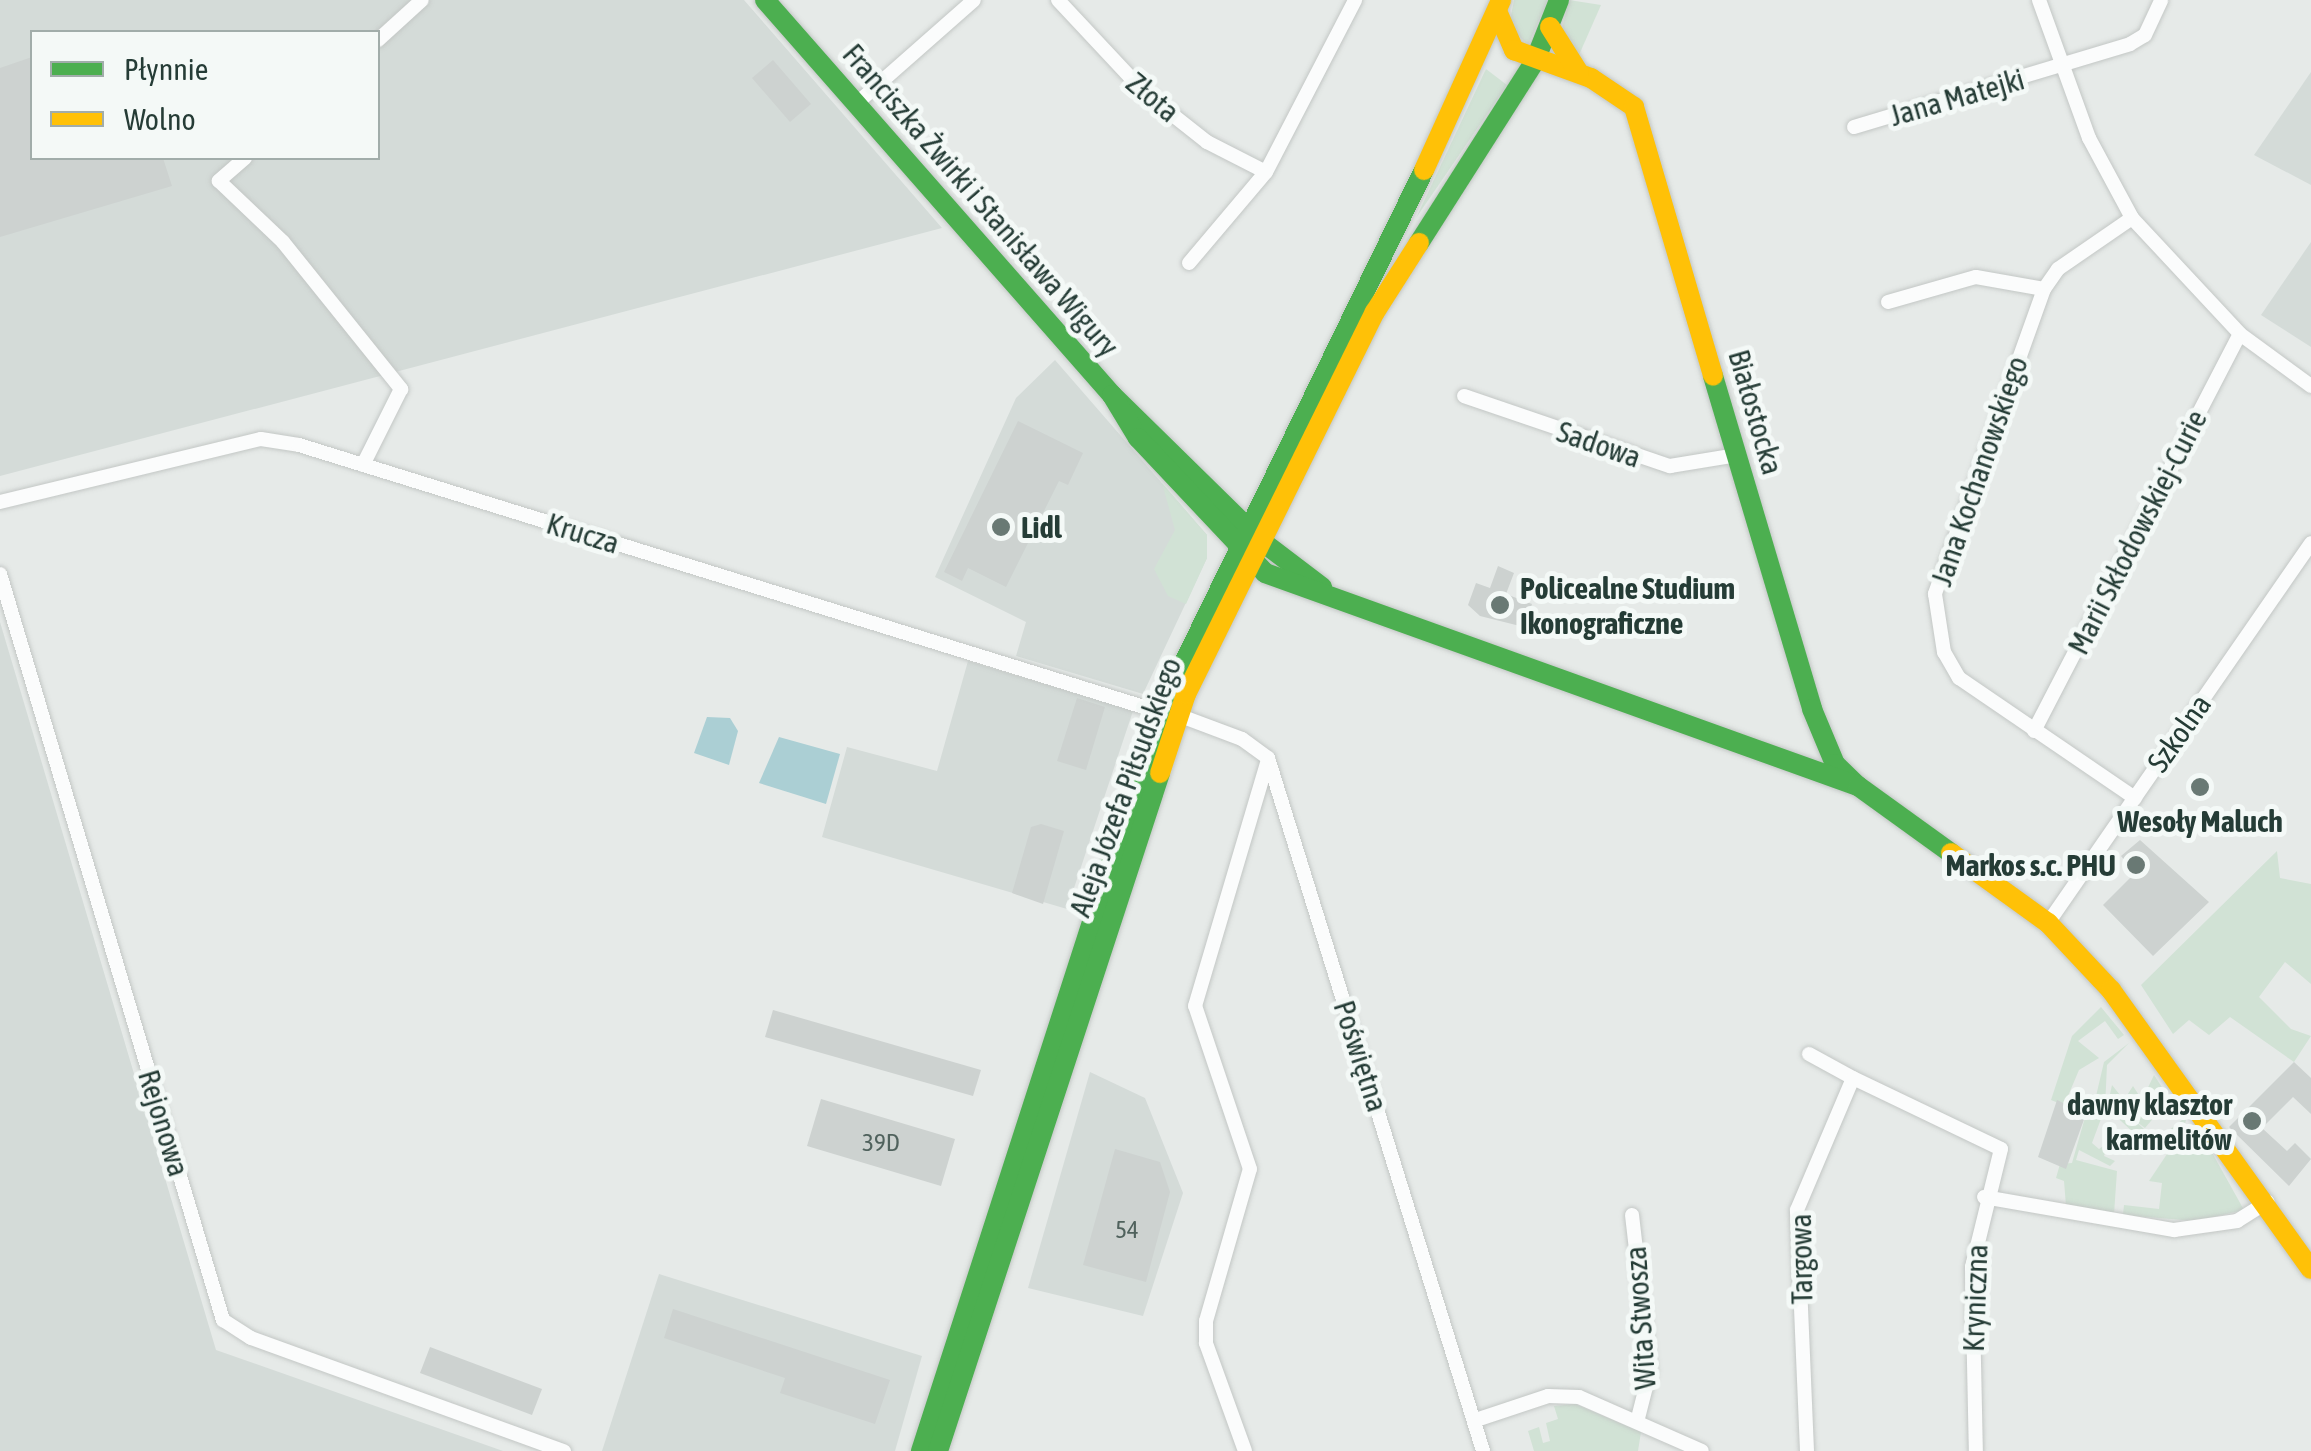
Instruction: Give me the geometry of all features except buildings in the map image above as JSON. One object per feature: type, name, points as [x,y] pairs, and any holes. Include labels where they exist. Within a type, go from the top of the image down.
[{"type":"street","points":[[380,38],[422,0]]},
{"type":"street","name":"Franciszka Żwirki i Stanisława Wigury","points":[[764,0],[1112,395],[1242,554],[1340,601],[1858,786],[2048,923],[2111,990],[2267,1202],[2311,1269]]},
{"type":"street","points":[[856,104],[974,0]]},
{"type":"street","name":"Złota","points":[[1058,0],[1145,93],[1207,142],[1266,172]]},
{"type":"street","points":[[1189,263],[1266,172],[1355,0]]},
{"type":"street","points":[[1550,27],[1559,0]]},
{"type":"street","points":[[2039,0],[2059,66],[2132,218],[2240,334],[2311,386]]},
{"type":"street","name":"Jana Matejki","points":[[1854,127],[2059,66],[2145,35],[2162,0]]},
{"type":"street","points":[[1499,5],[1511,46],[1536,61]]},
{"type":"street","name":"Aleja Józefa Piłsudskiego","points":[[921,1451],[1168,714],[1499,5]]},
{"type":"street","name":"Aleja Józefa Piłsudskiego","points":[[1252,533],[1401,264],[1536,61],[1550,27]]},
{"type":"street","name":"Białostocka","points":[[1550,27],[1579,73]]},
{"type":"street","name":"Białostocka","points":[[1536,61],[1579,73],[1619,92],[1642,126],[1824,744],[1858,786]]},
{"type":"street","points":[[244,160],[219,181],[283,242],[398,382],[401,401],[363,465]]},
{"type":"street","name":"Jana Kochanowskiego","points":[[2132,218],[2058,268],[2044,289],[1935,594],[1944,652],[1959,678],[2134,798]]},
{"type":"street","points":[[1888,302],[1976,277],[2044,289]]},
{"type":"street","name":"Marii Skłodowskiej-Curie","points":[[2034,731],[2240,334]]},
{"type":"street","name":"Sadowa","points":[[1464,396],[1658,463],[1686,467],[1737,454]]},
{"type":"street","name":"Franciszka Żwirki i Stanisława Wigury","points":[[1144,433],[1252,533],[1340,601]]},
{"type":"street","name":"Krucza","points":[[0,502],[261,439],[363,465],[1168,714]]},
{"type":"street","name":"Szkolna","points":[[2048,923],[2311,543]]},
{"type":"street","name":"Rejonowa","points":[[0,574],[223,1320],[250,1338],[564,1451]]},
{"type":"street","points":[[1168,714],[1242,739],[1268,758],[1195,1006],[1250,1170],[1206,1321],[1206,1342],[1245,1451]]},
{"type":"street","name":"Aleja Józefa Piłsudskiego","points":[[938,1451],[1168,714]]},
{"type":"street","name":"Poświętna","points":[[1268,758],[1483,1451]]},
{"type":"street","points":[[1809,1054],[1853,1078]]},
{"type":"street","name":"Kryniczna","points":[[1853,1078],[2001,1149],[1984,1197],[1970,1299],[1976,1451]]},
{"type":"street","name":"Targowa","points":[[1807,1451],[1797,1210],[1853,1078]]},
{"type":"street","points":[[1984,1197],[2174,1230],[2237,1222],[2267,1202]]},
{"type":"street","name":"Wita Stwosza","points":[[1632,1216],[1650,1371],[1638,1418]]},
{"type":"street","name":"Wita Stwosza","points":[[1476,1420],[1564,1395],[1638,1418],[1702,1451]]},
{"type":"shaded area","points":[[0,0],[744,0],[942,228],[0,476]]},
{"type":"shaded area","points":[[2311,72],[2311,185],[2254,155]]},
{"type":"shaded area","points":[[2311,242],[2311,347],[2261,315]]},
{"type":"shaded area","points":[[1055,360],[1207,535],[1207,558],[1143,694],[1016,656],[1026,622],[935,577],[1016,398]]},
{"type":"shaded area","points":[[0,622],[216,1350],[503,1451],[0,1451]]},
{"type":"shaded area","points":[[968,661],[1133,711],[1067,909],[822,837],[847,747],[937,771]]},
{"type":"shaded area","points":[[1090,1072],[1145,1098],[1183,1193],[1143,1316],[1028,1288]]},
{"type":"shaded area","points":[[659,1274],[922,1356],[895,1451],[602,1451]]},
{"type":"green space","points":[[1514,0],[1548,0],[1528,45],[1509,26]]},
{"type":"green space","points":[[1569,0],[1601,5],[1579,55],[1561,33]]},
{"type":"green space","points":[[1486,69],[1507,85],[1416,218]]},
{"type":"green space","points":[[1162,483],[1207,535],[1207,558],[1186,604],[1168,596],[1154,569],[1175,530]]},
{"type":"green space","points":[[2277,851],[2280,878],[2311,884],[2311,984],[2285,962],[2259,997],[2291,1029],[2311,1036],[2294,1062],[2230,1017],[2209,1035],[2189,1020],[2173,1034],[2141,985]]},
{"type":"green space","points":[[2101,1007],[2124,1035],[2118,1039],[2105,1021],[2078,1041],[2099,1058],[2079,1070],[2068,1096],[2093,1109],[2104,1062],[2129,1043],[2107,1065],[2105,1108],[2092,1143],[2099,1149],[2109,1142],[2104,1156],[2115,1161],[2110,1166],[2079,1150],[2076,1160],[2117,1171],[2114,1214],[2066,1206],[2064,1181],[2056,1178],[2060,1164],[2072,1163],[2086,1114],[2051,1100],[2072,1036]]},
{"type":"green space","points":[[2154,1075],[2176,1109],[2162,1108],[2145,1128],[2133,1119],[2144,1129],[2135,1134],[2107,1108],[2112,1085],[2124,1100],[2133,1086],[2142,1100]]},
{"type":"green space","points":[[2187,1116],[2184,1128],[2194,1127],[2206,1143],[2200,1149],[2210,1149],[2244,1210],[2195,1221],[2123,1215],[2124,1205],[2159,1209],[2162,1183],[2149,1181],[2167,1154],[2157,1140]]},
{"type":"green space","points":[[1575,1404],[1641,1432],[1638,1451],[1534,1451],[1528,1431],[1539,1427],[1543,1443],[1550,1441],[1546,1423],[1558,1419],[1554,1406]]},
{"type":"water","points":[[707,717],[730,718],[738,731],[729,765],[694,753]]},
{"type":"water","points":[[779,737],[840,754],[826,804],[759,783]]},
{"type":"traffic: fast","points":[[765,0],[1112,395],[1260,540],[1322,587]]},
{"type":"traffic: fast","points":[[1419,243],[1535,61],[1559,0]]},
{"type":"traffic: fast","points":[[921,1451],[1160,712],[1424,170]]},
{"type":"traffic: fast","points":[[1713,376],[1812,709],[1835,764],[1857,785]]},
{"type":"traffic: fast","points":[[1112,395],[1138,438],[1265,573],[1858,786],[1951,853]]},
{"type":"traffic: fast","points":[[938,1451],[1160,773]]},
{"type":"traffic: slow","points":[[1424,170],[1501,0]]},
{"type":"traffic: slow","points":[[1497,11],[1514,50],[1591,78],[1634,107],[1713,376]]},
{"type":"traffic: slow","points":[[1550,27],[1579,73]]},
{"type":"traffic: slow","points":[[1160,773],[1186,694],[1375,312],[1419,243]]},
{"type":"traffic: slow","points":[[1951,853],[2048,923],[2111,990],[2311,1269]]},
{"type":"place","name":"Lidl","points":[[1001,527]]},
{"type":"place","name":"Policealne Studium Ikonograficzne","points":[[1500,605]]},
{"type":"place","name":"Wesoły Maluch","points":[[2200,787]]},
{"type":"place","name":"Markos s.c. PHU","points":[[2136,865]]},
{"type":"place","name":"dawny klasztor karmelitów","points":[[2252,1121]]}]
